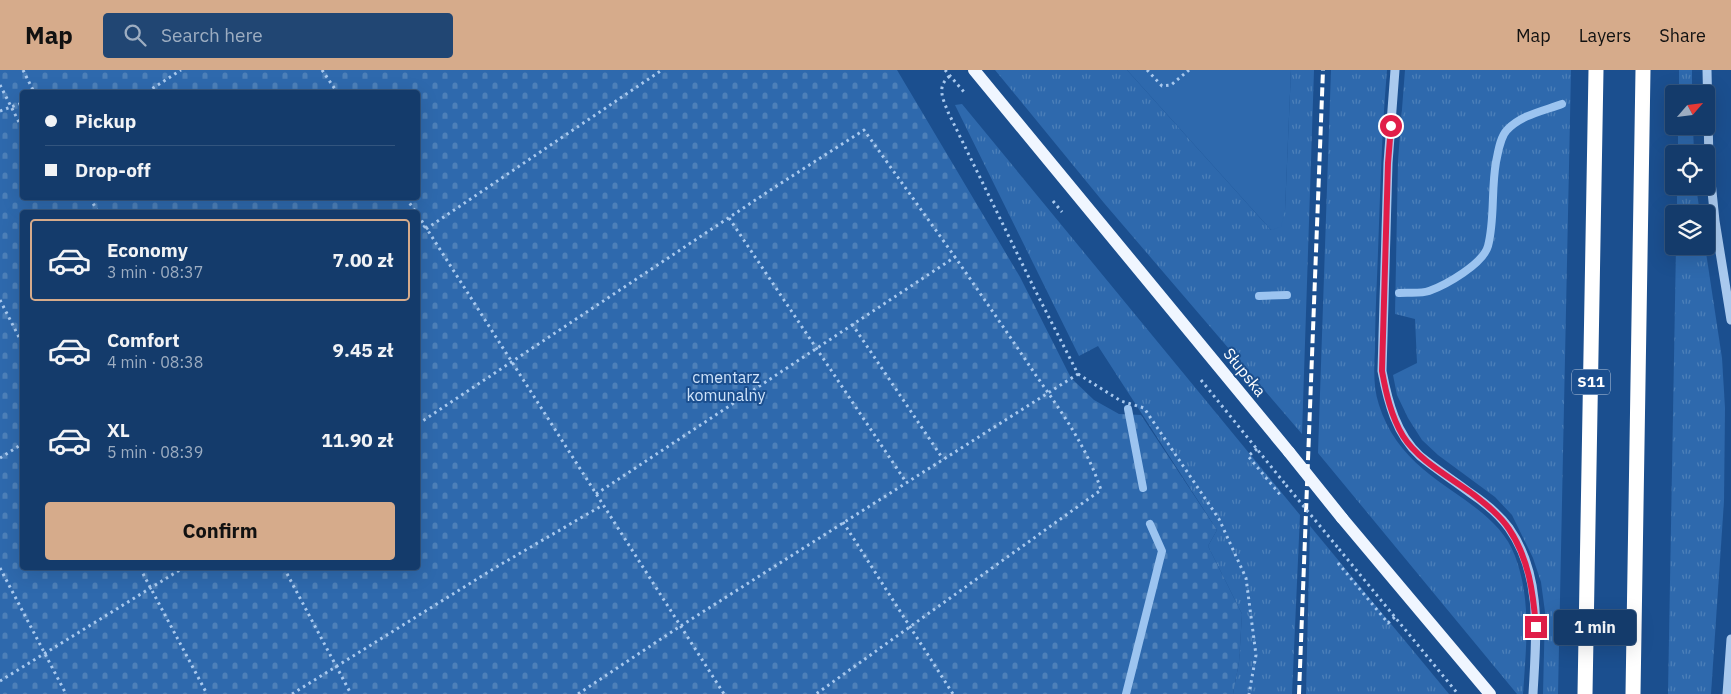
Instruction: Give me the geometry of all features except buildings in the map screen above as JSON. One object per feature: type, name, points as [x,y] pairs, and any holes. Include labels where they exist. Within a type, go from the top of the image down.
[{"type":"highway","name":"S11","points":[[1585,694],[1596,70]]},
{"type":"highway","points":[[1633,694],[1643,70]]},
{"type":"main road","name":"Słupska","points":[[974,70],[1342,518],[1490,694]]},
{"type":"street","points":[[1395,70],[1388,163],[1382,371],[1386,395],[1404,437],[1419,455],[1492,509],[1509,528],[1524,557],[1533,590],[1536,627],[1533,694]]},
{"type":"street","points":[[1707,70],[1709,162],[1715,221],[1731,320]]},
{"type":"street","points":[[1727,694],[1731,639]]},
{"type":"path","points":[[23,70],[33,90]]},
{"type":"path","points":[[150,90],[181,70]]},
{"type":"path","points":[[322,70],[335,90]]},
{"type":"path","points":[[420,230],[662,70]]},
{"type":"path","points":[[945,70],[950,76],[944,80],[940,91],[948,112],[1078,374],[1121,401],[1144,408],[1219,519],[1246,578],[1256,655],[1249,694]]},
{"type":"path","points":[[1147,70],[1162,86],[1171,85],[1189,70]]},
{"type":"path","points":[[0,85],[20,124]]},
{"type":"path","points":[[0,111],[20,104]]},
{"type":"path","points":[[420,423],[864,130],[955,257],[1048,393],[1085,450],[1102,490],[816,694]]},
{"type":"path","points":[[420,218],[724,694]]},
{"type":"path","points":[[729,218],[906,482]]},
{"type":"path","points":[[596,494],[955,257]]},
{"type":"path","points":[[0,300],[20,339]]},
{"type":"path","points":[[852,324],[943,459]]},
{"type":"path","points":[[578,694],[843,522],[1078,374]]},
{"type":"path","points":[[0,458],[20,445]]},
{"type":"path","points":[[1257,449],[1248,456],[1282,497]]},
{"type":"path","points":[[1286,485],[1458,694]]},
{"type":"path","points":[[292,694],[498,566],[603,505]]},
{"type":"path","points":[[843,522],[953,694]]},
{"type":"path","points":[[1338,563],[1388,623],[1395,617]]},
{"type":"path","points":[[0,568],[66,694]]},
{"type":"path","points":[[141,570],[207,694]]},
{"type":"path","points":[[0,681],[181,570]]},
{"type":"path","points":[[285,570],[351,694]]},
{"type":"green space","name":"cmentarz komunalny","points":[[0,70],[897,70],[1020,277],[1071,378],[1094,400],[1119,414],[1141,415],[1217,530],[1208,546],[1242,614],[1239,662],[1233,694],[0,694]]},
{"type":"green space","points":[[995,70],[1127,70],[1271,230],[1285,210],[1291,70],[1314,70],[1302,434],[1104,203]]},
{"type":"green space","points":[[1127,70],[1291,70],[1285,210],[1281,227],[1271,230]]},
{"type":"green space","points":[[1331,70],[1387,70],[1382,148],[1374,370],[1377,398],[1386,424],[1396,440],[1409,455],[1435,479],[1475,507],[1499,529],[1515,556],[1524,590],[1526,607],[1523,694],[1517,694],[1318,453]]},
{"type":"green space","points":[[1405,70],[1571,70],[1558,694],[1543,694],[1545,612],[1541,582],[1533,558],[1512,515],[1495,497],[1438,455],[1422,440],[1408,418],[1397,395],[1393,375],[1417,363],[1415,319],[1395,314],[1398,161]]},
{"type":"green space","points":[[1679,70],[1692,70],[1692,85],[1679,85]]},
{"type":"green space","points":[[962,104],[1300,515],[1292,694],[1233,694],[1239,662],[1242,614],[1208,546],[1217,530],[1098,346],[1079,356],[955,105]]},
{"type":"green space","points":[[1678,135],[1693,135],[1694,145],[1678,145]]},
{"type":"green space","points":[[1677,195],[1697,195],[1699,205],[1677,205]]},
{"type":"green space","points":[[1676,255],[1706,255],[1722,358],[1725,408],[1724,501],[1711,694],[1668,694]]},
{"type":"green space","points":[[1310,526],[1449,694],[1306,694]]},
{"type":"waterway","points":[[1399,293],[1429,291],[1454,279],[1479,260],[1485,253],[1490,236],[1495,173],[1503,137],[1507,130],[1519,121],[1562,104]]},
{"type":"waterway","points":[[1259,296],[1287,295]]},
{"type":"waterway","points":[[1128,409],[1143,488]]},
{"type":"waterway","points":[[1126,694],[1162,551],[1150,524]]},
{"type":"railway","points":[[1299,694],[1323,70]]},
{"type":"route","points":[[1391,126],[1388,163],[1382,371],[1386,395],[1404,437],[1419,455],[1492,509],[1509,528],[1524,557],[1533,590],[1536,627]]}]
